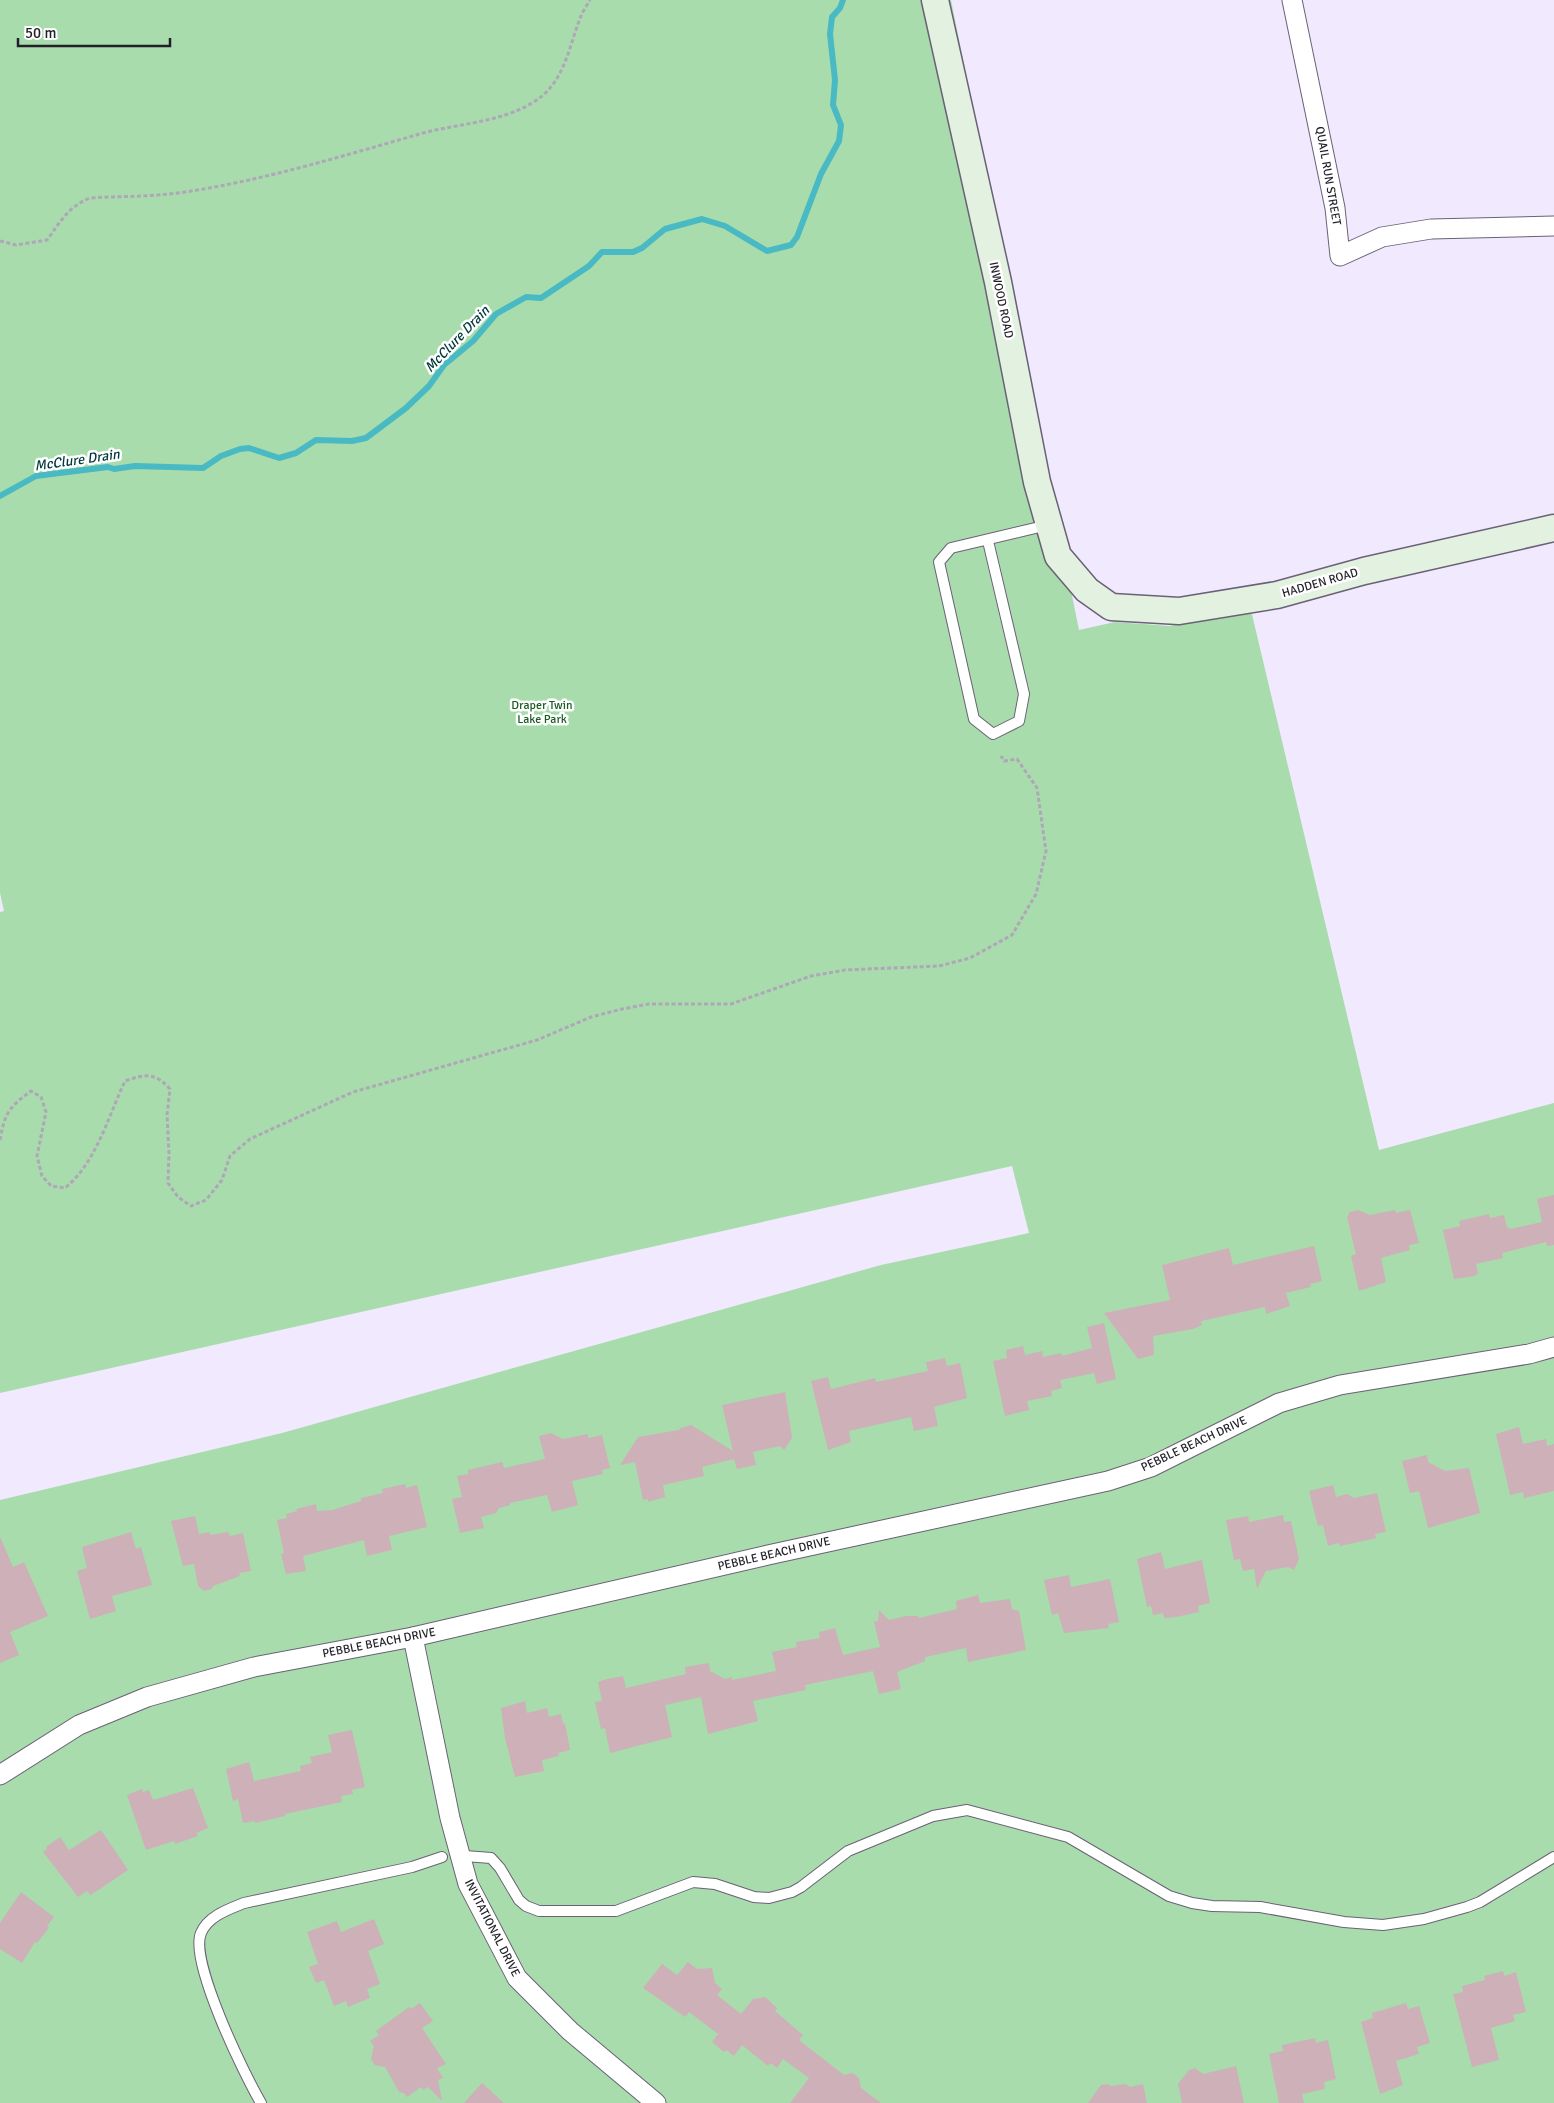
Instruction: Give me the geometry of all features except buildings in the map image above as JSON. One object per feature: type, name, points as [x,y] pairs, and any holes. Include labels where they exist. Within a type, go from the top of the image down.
[{"type":"street","name":"INWOOD ROAD","points":[[935,0],[998,282],[1037,482],[1058,556],[1087,590]]},
{"type":"street","name":"QUAIL RUN STREET","points":[[1292,0],[1336,208],[1340,256],[1382,237],[1431,229],[1554,226]]},
{"type":"street","name":"HADDEN ROAD","points":[[1087,590],[1111,607],[1179,611],[1277,595],[1364,570],[1554,528]]},
{"type":"street","name":"PEBBLE BEACH DRIVE","points":[[0,1775],[79,1725],[147,1697],[254,1667],[413,1637],[758,1557],[1108,1480],[1151,1467],[1280,1403],[1340,1385],[1519,1355],[1554,1347]]},
{"type":"street","name":"INVITATIONAL DRIVE","points":[[413,1637],[450,1818],[468,1884],[476,1901],[517,1978],[570,2031],[656,2103]]},
{"type":"lane","points":[[988,541],[1024,694],[1019,721],[993,734],[974,719],[939,562],[951,548],[988,541],[1049,525]]},
{"type":"lane","points":[[465,1856],[490,1858],[500,1868],[519,1900],[526,1906],[539,1911],[616,1911],[693,1882],[714,1884],[754,1897],[769,1898],[792,1892],[823,1868],[856,1847],[933,1816],[966,1810],[1046,1829],[1068,1837],[1169,1896],[1192,1903],[1260,1907],[1344,1922],[1383,1925],[1424,1919],[1480,1902],[1554,1857]]},
{"type":"lane","points":[[261,2103],[223,2024],[205,1977],[199,1938],[207,1923],[221,1913],[244,1903],[412,1866],[442,1857]]},
{"type":"path","points":[[0,241],[16,245],[47,240],[67,212],[79,202],[90,198],[184,192],[238,182],[382,146],[417,134],[512,112],[533,103],[557,80],[568,56],[581,15],[590,0]]},
{"type":"path","points":[[0,1140],[5,1116],[15,1102],[31,1091],[42,1097],[46,1112],[37,1156],[42,1176],[51,1186],[65,1188],[77,1178],[89,1159],[124,1081],[150,1075],[161,1079],[170,1089],[167,1115],[170,1152],[168,1183],[178,1197],[191,1206],[206,1200],[222,1180],[230,1156],[250,1139],[353,1092],[537,1040],[591,1018],[622,1009],[649,1004],[731,1004],[811,976],[846,970],[939,966],[970,958],[1012,935],[1036,894],[1046,851],[1037,788],[1017,759],[1004,761],[1001,756]]},
{"type":"green space","name":"Draper Twin Lake Park","points":[[0,0],[951,0],[1079,630],[1115,622],[1170,626],[1250,606],[1379,1150],[1554,1103],[1554,2103],[0,2103],[0,1500],[282,1433],[881,1265],[1029,1233],[1012,1166],[0,1393],[0,912],[4,911],[0,893]]},
{"type":"waterway","name":"McClure Drain","points":[[0,496],[36,476],[108,467],[114,469],[135,466],[203,468],[221,456],[240,449],[249,448],[279,458],[296,453],[316,440],[352,441],[366,438],[406,408],[429,386],[444,365],[473,341],[496,314],[526,297],[541,298],[589,266],[602,252],[633,252],[642,248],[665,229],[702,219],[725,226],[767,251],[791,245],[797,237],[821,174],[839,141],[841,125],[833,105],[835,80],[830,34],[832,17],[840,8],[843,0]]}]
